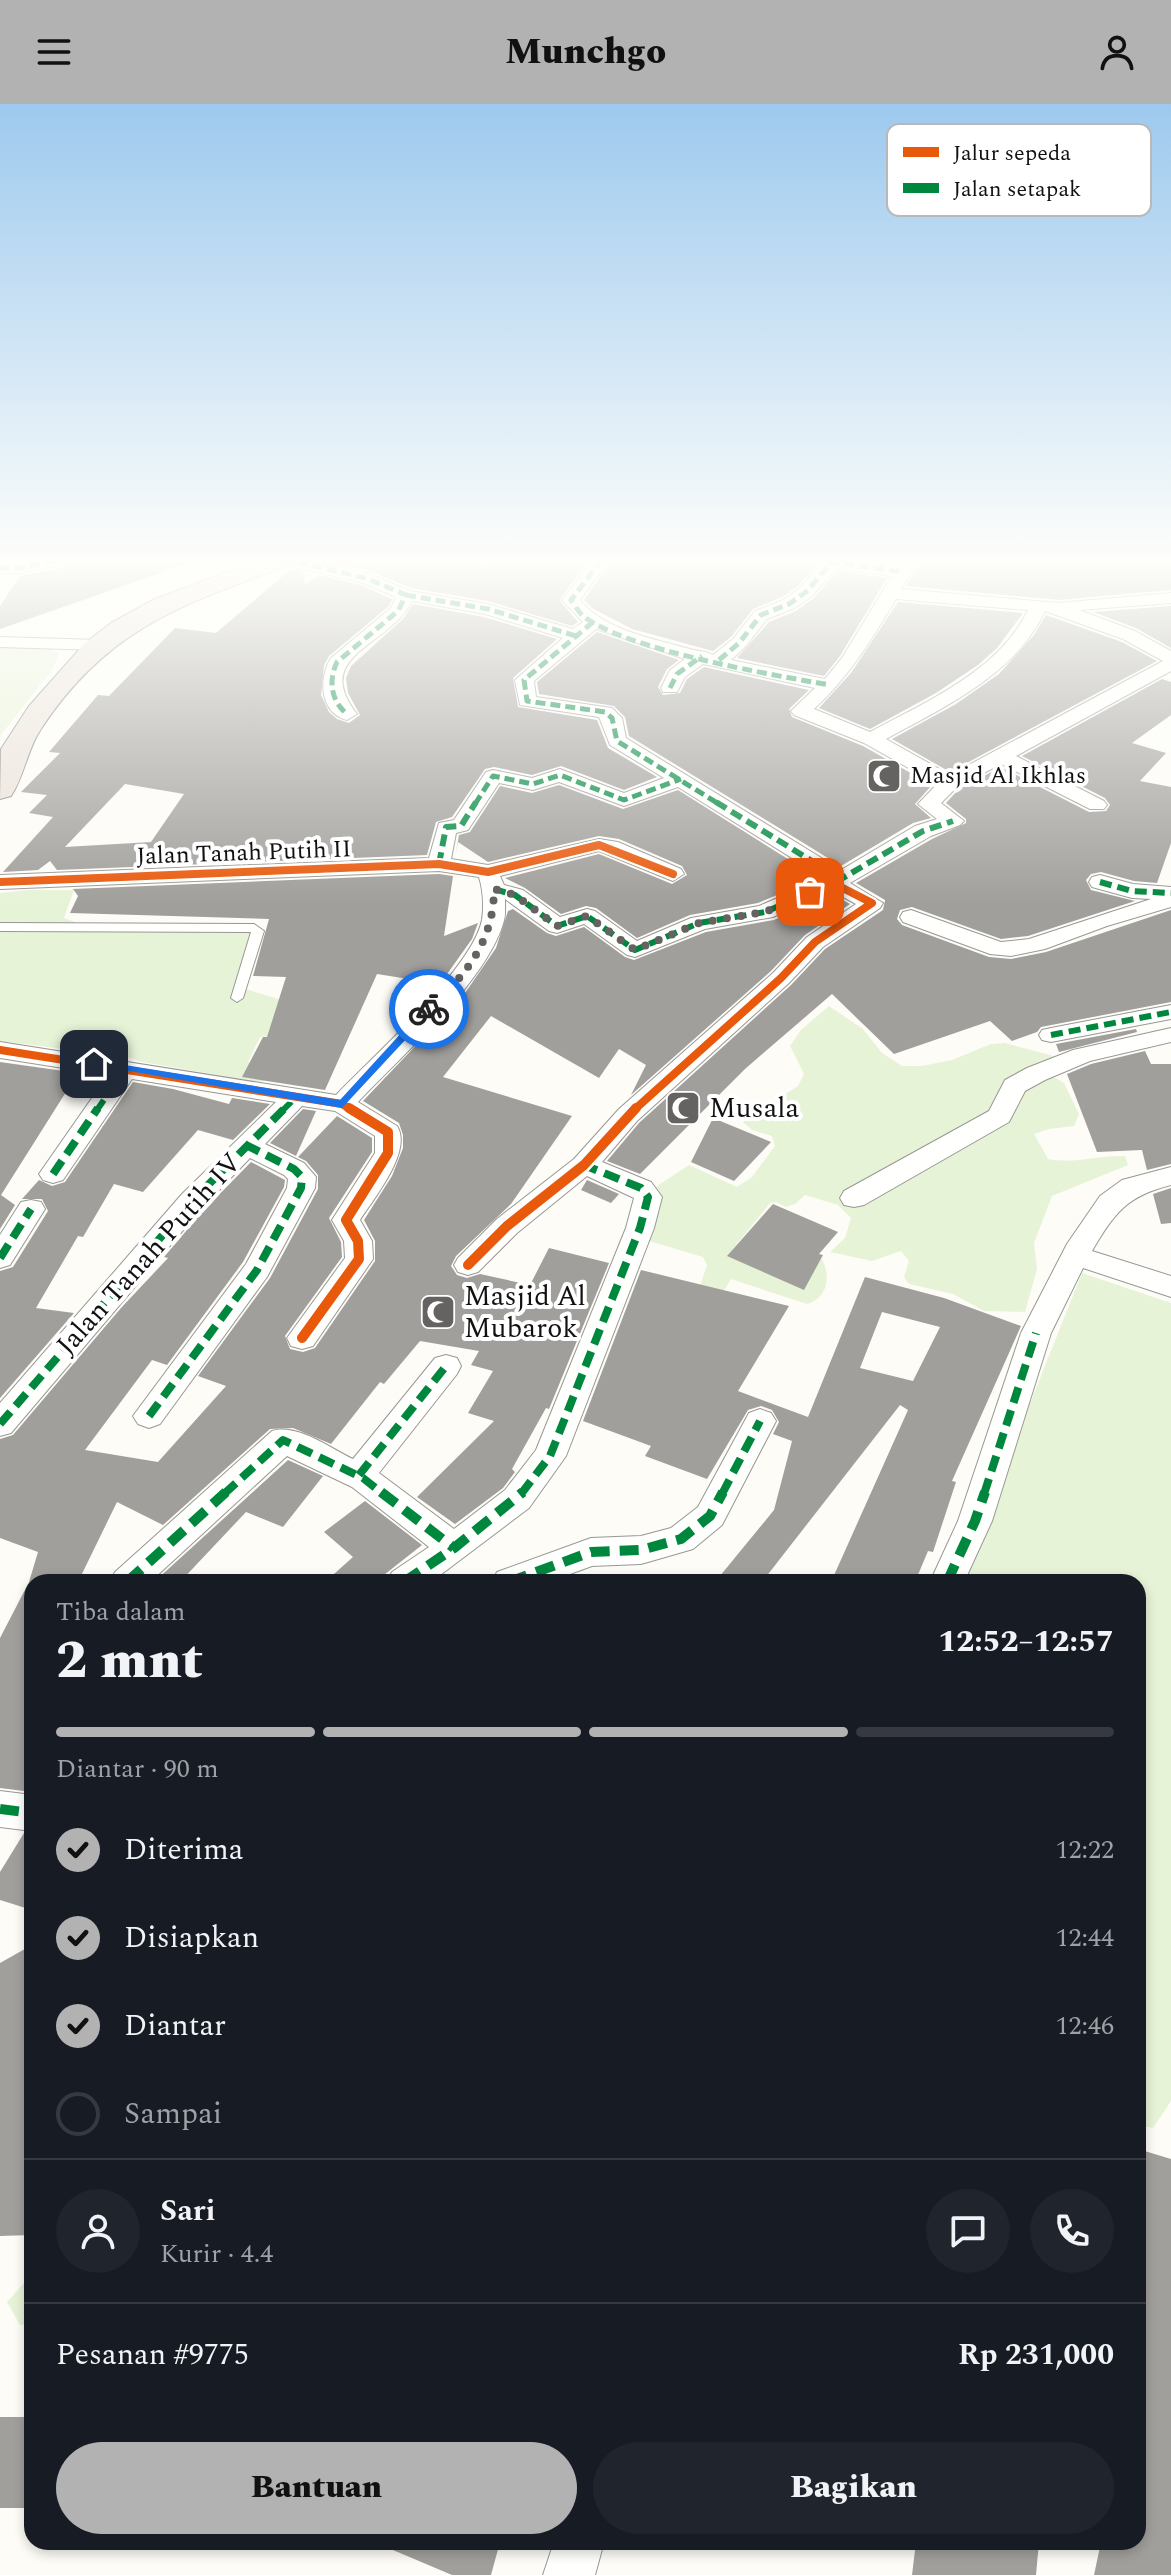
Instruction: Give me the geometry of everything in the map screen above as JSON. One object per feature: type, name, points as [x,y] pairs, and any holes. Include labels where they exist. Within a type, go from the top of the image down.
[{"type":"highway","points":[[0,790],[16,746],[34,716],[72,674]]},
{"type":"street","points":[[331,674],[337,706],[347,714]]},
{"type":"street","points":[[468,1265],[507,1226],[584,1165],[628,1115],[781,978],[815,942],[872,903],[617,741],[612,718],[605,712],[527,701],[524,680],[531,674]]},
{"type":"street","points":[[670,688],[677,674]]},
{"type":"street","points":[[783,674],[830,685]]},
{"type":"street","points":[[839,674],[802,709],[802,713],[871,739],[950,783]]},
{"type":"street","points":[[871,739],[962,688],[979,674]]},
{"type":"street","points":[[491,881],[557,926],[587,916],[635,950],[699,923],[765,912],[837,881],[923,831],[953,821],[928,804],[950,783],[1147,674]]},
{"type":"street","points":[[1001,756],[1097,805]]},
{"type":"street","points":[[439,864],[446,827],[461,826],[493,776],[533,784],[560,775],[624,800],[681,779]]},
{"type":"street","points":[[491,881],[599,845],[673,874]]},
{"type":"street","name":"Jalan Tanah Putih II","points":[[0,882],[439,864],[491,881]]},
{"type":"street","points":[[342,1104],[450,990],[481,948],[493,921],[491,881]]},
{"type":"street","points":[[1100,882],[1132,891],[1171,893]]},
{"type":"street","points":[[911,917],[998,949],[1025,949],[1171,900]]},
{"type":"street","points":[[1051,1035],[1171,1012]]},
{"type":"street","points":[[854,1198],[1000,1116],[1014,1086],[1082,1055],[1171,1035]]},
{"type":"street","points":[[1141,1041],[1171,1049]]},
{"type":"street","points":[[0,1050],[342,1104],[388,1132],[388,1153],[346,1220],[360,1246],[359,1259],[302,1338]]},
{"type":"street","points":[[53,1174],[126,1068]]},
{"type":"street","name":"Jalan Tanah Putih IV","points":[[5,1411],[192,1201],[298,1095]]},
{"type":"street","points":[[149,1416],[257,1270],[301,1188],[302,1177],[294,1169],[246,1145]]},
{"type":"street","points":[[416,1574],[517,1499],[550,1456],[640,1228],[648,1197],[645,1192],[584,1165]]},
{"type":"street","points":[[951,1574],[975,1521],[1036,1333],[1081,1244],[1110,1203],[1132,1186],[1171,1176]]},
{"type":"street","points":[[0,1258],[31,1209]]},
{"type":"street","points":[[1077,1256],[1171,1287]]},
{"type":"street","points":[[369,1482],[446,1366]]},
{"type":"street","points":[[531,1574],[591,1552],[641,1550],[681,1539],[710,1516],[760,1421]]},
{"type":"street","points":[[135,1574],[227,1493],[279,1441],[287,1440],[369,1482],[454,1548]]},
{"type":"street","points":[[569,2575],[577,2550]]},
{"type":"lane","points":[[0,927],[254,928],[258,931],[237,998]]},
{"type":"green space","points":[[0,674],[49,674],[0,736]]},
{"type":"green space","points":[[74,890],[64,918],[86,926],[258,930],[246,989],[287,1002],[272,1036],[260,1037],[248,1062],[269,1080],[259,1082],[127,1057],[0,1041],[0,893]]},
{"type":"green space","points":[[829,1006],[863,1029],[882,1053],[902,1066],[952,1060],[991,1044],[1005,1043],[1061,1058],[1049,1074],[1064,1083],[1079,1114],[1074,1126],[1034,1134],[1048,1159],[1125,1156],[1128,1165],[1052,1196],[1034,1243],[1037,1269],[1025,1312],[984,1311],[953,1294],[909,1284],[904,1277],[909,1261],[901,1251],[872,1261],[830,1252],[845,1238],[851,1218],[838,1205],[805,1195],[786,1207],[776,1202],[770,1203],[732,1250],[740,1255],[817,1263],[822,1259],[826,1286],[819,1297],[807,1304],[731,1279],[718,1301],[695,1301],[707,1265],[703,1257],[639,1238],[651,1190],[689,1165],[737,1187],[752,1177],[775,1146],[772,1136],[752,1130],[743,1122],[798,1086],[804,1074],[790,1046],[801,1030]]},
{"type":"green space","points":[[1082,1273],[1171,1303],[1171,2101],[1153,2128],[1146,2127],[1146,1574],[962,1574]]},
{"type":"green space","points":[[24,2283],[24,2325],[20,2325],[7,2302]]},
{"type":"building","points":[[130,674],[323,674],[321,695],[329,712],[349,723],[360,715],[348,693],[348,674],[517,674],[513,678],[518,707],[597,720],[608,748],[657,777],[624,790],[561,766],[532,775],[494,767],[485,769],[452,817],[436,822],[427,855],[57,870],[50,861],[38,870],[3,872],[53,817],[29,813],[47,795],[21,792],[60,753],[49,752],[98,695],[109,696]],"holes":[[[125,784],[184,794],[151,842],[65,847]]]},
{"type":"building","points":[[546,674],[664,674],[658,687],[663,695],[680,693],[687,679],[694,674],[737,674],[809,690],[789,709],[792,717],[863,746],[932,785],[915,804],[931,818],[913,823],[841,866],[629,736],[625,717],[614,706],[539,694],[537,682]]},
{"type":"building","points":[[850,674],[964,674],[870,729],[819,708]]},
{"type":"building","points":[[999,674],[1132,674],[950,772],[892,739],[956,704]]},
{"type":"building","points":[[1162,679],[1171,682],[1171,715],[1132,743],[1166,753],[1140,781],[1171,787],[1171,843],[1157,883],[1134,881],[1101,872],[1091,874],[1086,880],[1091,890],[1135,901],[1028,936],[1001,939],[912,907],[900,910],[897,919],[902,925],[989,957],[1011,959],[1046,952],[1171,910],[1171,1002],[1041,1027],[1037,1032],[1012,1041],[990,1021],[894,1054],[832,994],[745,1069],[640,1174],[607,1161],[639,1123],[791,985],[825,949],[883,910],[885,900],[856,883],[966,823],[966,819],[946,803],[959,789],[1001,767],[1089,812],[1106,811],[1110,805],[1105,798],[1022,756]]},
{"type":"building","points":[[559,785],[623,809],[678,790],[818,878],[758,903],[690,915],[637,938],[596,908],[586,906],[561,914],[525,888],[505,878],[599,854],[672,884],[687,875],[682,866],[619,839],[599,836],[488,862],[458,842],[455,857],[459,835],[470,832],[500,786],[532,793]]},
{"type":"building","points":[[439,874],[453,876],[444,936],[478,923],[472,939],[440,984],[377,974],[325,1090],[242,1077],[263,1037],[267,1037],[286,977],[253,976],[269,919],[70,913],[78,896],[73,889]]},
{"type":"building","points":[[832,894],[850,904],[805,935],[771,971],[631,1095],[646,1065],[619,1049],[599,1078],[491,1016],[443,1077],[572,1116],[511,1204],[456,1256],[451,1266],[457,1275],[467,1278],[480,1274],[530,1285],[549,1248],[609,1263],[549,1409],[546,1408],[512,1469],[515,1472],[503,1488],[455,1524],[417,1497],[494,1421],[468,1413],[493,1371],[471,1365],[479,1351],[420,1341],[384,1384],[380,1382],[331,1444],[293,1428],[270,1429],[163,1525],[117,1502],[82,1574],[31,1574],[38,1552],[0,1538],[0,1439],[13,1435],[121,1308],[168,1258],[164,1257],[204,1210],[251,1162],[285,1180],[243,1262],[167,1365],[152,1360],[85,1450],[158,1462],[226,1386],[198,1376],[270,1278],[318,1189],[318,1175],[298,1157],[337,1116],[372,1138],[372,1152],[329,1218],[341,1242],[342,1257],[285,1336],[290,1349],[303,1352],[315,1348],[375,1261],[375,1241],[364,1220],[392,1176],[403,1148],[399,1123],[363,1101],[463,996],[496,948],[508,911],[513,909],[556,936],[584,927],[625,957],[634,960],[706,932],[774,920]]},
{"type":"building","points":[[1136,1029],[1137,1032],[1059,1052],[1056,1044]]},
{"type":"building","points":[[1145,1051],[1151,1064],[1171,1064],[1171,1164],[1147,1170],[1142,1150],[1097,1152],[1067,1074],[1091,1064]]},
{"type":"building","points":[[0,1062],[78,1073],[1,1195],[15,1205],[0,1229]]},
{"type":"building","points":[[133,1082],[229,1104],[232,1098],[270,1104],[233,1140],[198,1130],[143,1192],[114,1184],[83,1237],[78,1236],[36,1308],[74,1313],[0,1398],[0,1271],[13,1267],[48,1211],[42,1199],[22,1199],[39,1180],[52,1186],[65,1182]]},
{"type":"building","points":[[303,1109],[316,1111],[296,1156],[270,1143]]},
{"type":"building","points":[[713,1118],[771,1142],[734,1181],[691,1162]]},
{"type":"building","points":[[587,1180],[619,1194],[611,1203],[581,1190]]},
{"type":"building","points":[[1171,1188],[1171,1223],[1161,1224],[1153,1194]]},
{"type":"building","points":[[773,1204],[838,1232],[819,1254],[823,1255],[804,1290],[727,1256]]},
{"type":"building","points":[[641,1270],[789,1306],[738,1391],[808,1417],[865,1277],[944,1298],[1021,1326],[952,1481],[956,1482],[933,1552],[928,1551],[918,1574],[835,1574],[908,1410],[900,1405],[768,1574],[722,1574],[774,1510],[792,1441],[773,1434],[779,1422],[772,1410],[761,1406],[748,1410],[707,1479],[645,1456],[651,1446],[583,1421]],"holes":[[[882,1312],[940,1327],[913,1381],[860,1368]]]},
{"type":"building","points":[[288,1460],[323,1476],[283,1527],[246,1512],[188,1574],[163,1574]]},
{"type":"building","points":[[365,1501],[422,1545],[385,1574],[334,1574],[353,1557],[324,1532]]},
{"type":"building","points":[[24,1592],[24,1791],[0,1788],[0,1638]]},
{"type":"building","points":[[24,1833],[24,1908],[0,1900],[0,1872]]},
{"type":"building","points":[[24,1950],[24,2235],[0,2236],[0,1963]]},
{"type":"building","points":[[1146,2151],[1171,2159],[1171,2575],[1094,2575],[1099,2550],[1146,2550]]},
{"type":"building","points":[[0,2417],[24,2417],[24,2508],[0,2508]]},
{"type":"building","points":[[393,2550],[498,2550],[491,2575],[452,2575]]},
{"type":"building","points":[[915,2550],[1038,2550],[1036,2575],[912,2575]]},
{"type":"marked path","points":[[332,674],[337,706],[347,714]]},
{"type":"marked path","points":[[531,674],[524,680],[527,701],[605,712],[612,718],[617,741],[841,879]]},
{"type":"marked path","points":[[670,688],[677,674]]},
{"type":"marked path","points":[[775,674],[830,685]]},
{"type":"marked path","points":[[439,864],[446,827],[461,826],[493,776],[533,784],[560,775],[624,800],[681,779]]},
{"type":"marked path","points":[[494,889],[515,895],[557,926],[587,916],[635,950],[699,923],[765,912],[841,879],[923,831],[953,821]]},
{"type":"marked path","points":[[1100,882],[1132,891],[1171,893]]},
{"type":"marked path","points":[[1051,1035],[1171,1012]]},
{"type":"marked path","points":[[53,1174],[126,1068]]},
{"type":"marked path","points":[[0,1424],[192,1201],[298,1095]]},
{"type":"marked path","points":[[149,1416],[257,1270],[301,1188],[302,1177],[294,1169],[246,1145]]},
{"type":"marked path","points":[[416,1574],[517,1499],[550,1456],[640,1228],[648,1197],[641,1188],[584,1165]]},
{"type":"marked path","points":[[0,1258],[31,1209]]},
{"type":"marked path","points":[[951,1574],[975,1521],[1036,1333]]},
{"type":"marked path","points":[[359,1475],[446,1366]]},
{"type":"marked path","points":[[531,1574],[591,1552],[641,1550],[681,1539],[710,1516],[760,1421]]},
{"type":"marked path","points":[[136,1574],[283,1440],[363,1478],[454,1548]]},
{"type":"marked path","points":[[0,1809],[24,1812]]},
{"type":"cycle path","points":[[0,882],[439,864],[488,872],[599,845],[673,874]]},
{"type":"cycle path","points":[[468,1265],[507,1226],[584,1165],[628,1115],[781,978],[815,942],[872,903],[833,883]]},
{"type":"cycle path","points":[[0,1050],[342,1104],[388,1132],[388,1153],[346,1220],[358,1241],[359,1259],[302,1338]]},
{"type":"way so far","points":[[429,1009],[450,990],[481,948],[493,921],[494,889],[515,895],[557,926],[587,916],[635,950],[699,923],[765,912],[810,892]]},
{"type":"place","name":"Masjid Al Ikhlas","points":[[884,776]]},
{"type":"place","name":"Musala","points":[[683,1108]]},
{"type":"place","name":"Masjid Al Mubarok","points":[[438,1312]]},
{"type":"route","points":[[94,1064],[342,1104],[429,1009]]}]
